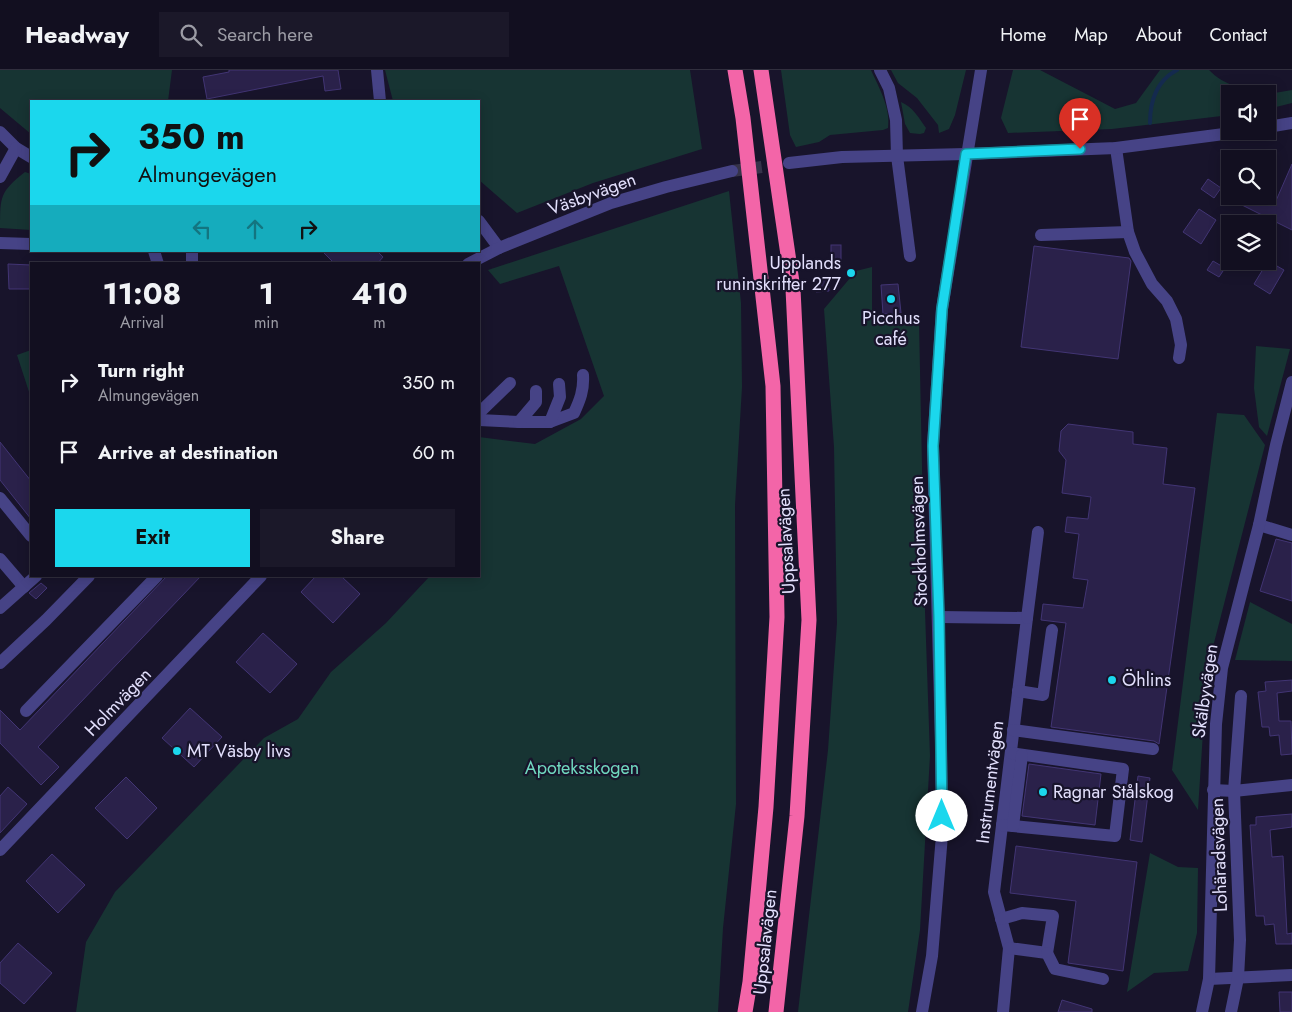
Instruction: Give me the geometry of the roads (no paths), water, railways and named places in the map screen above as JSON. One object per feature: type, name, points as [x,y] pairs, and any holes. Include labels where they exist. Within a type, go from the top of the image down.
[{"type":"highway","name":"Uppsalavägen","points":[[735,70],[744,127],[773,386],[777,617],[766,807],[750,982],[745,1012]]},
{"type":"highway","name":"Uppsalavägen","points":[[761,70],[793,289],[809,620],[797,816],[776,1012]]},
{"type":"street","points":[[377,70],[380,100]]},
{"type":"street","points":[[880,70],[889,88],[896,120],[897,156],[901,175],[910,256]]},
{"type":"street","name":"Stockholmsvägen","points":[[922,1012],[932,956],[942,835],[939,617],[933,446],[942,309],[981,70]]},
{"type":"street","points":[[1276,126],[1292,123]]},
{"type":"street","points":[[0,132],[16,148],[30,156]]},
{"type":"street","points":[[789,163],[842,157],[1116,148],[1221,134]]},
{"type":"street","points":[[0,177],[16,148]]},
{"type":"street","points":[[1116,148],[1128,232],[1135,252],[1152,284],[1168,301],[1176,319],[1181,345],[1179,358]]},
{"type":"street","name":"Väsbyvägen","points":[[472,262],[499,248],[611,203],[732,171]]},
{"type":"street","points":[[480,222],[499,248]]},
{"type":"street","points":[[1040,236],[1128,232]]},
{"type":"street","points":[[0,243],[30,244]]},
{"type":"street","points":[[480,420],[550,422],[574,412],[581,399],[584,386],[583,375]]},
{"type":"street","name":"Skälbyvägen","points":[[1202,1012],[1209,979],[1213,790],[1216,724],[1222,668],[1286,427],[1292,382]]},
{"type":"street","points":[[480,412],[510,383]]},
{"type":"street","points":[[550,422],[560,397],[559,384]]},
{"type":"street","points":[[519,422],[536,402],[536,390]]},
{"type":"street","points":[[0,498],[30,535]]},
{"type":"street","points":[[1259,525],[1292,536]]},
{"type":"street","name":"Instrumentvägen","points":[[1009,948],[994,892],[1008,825],[1016,754],[1013,730],[1038,532]]},
{"type":"street","points":[[0,559],[24,588]]},
{"type":"street","points":[[0,608],[35,577]]},
{"type":"street","points":[[0,663],[88,577]]},
{"type":"street","points":[[26,711],[156,577]]},
{"type":"street","name":"Holmvägen","points":[[0,850],[260,577]]},
{"type":"street","points":[[939,617],[1027,618]]},
{"type":"street","points":[[1018,691],[1043,695],[1052,630]]},
{"type":"street","name":"Lohäradsvägen","points":[[1231,1012],[1238,978],[1240,940],[1234,791],[1242,696]]},
{"type":"street","points":[[1013,730],[1153,749]]},
{"type":"street","points":[[1008,825],[1115,836],[1123,769],[1016,754]]},
{"type":"street","points":[[1213,790],[1234,791],[1292,785]]},
{"type":"street","points":[[1001,918],[1022,913],[1053,916],[1048,953],[1055,969],[1103,979]]},
{"type":"street","points":[[1003,1012],[1009,948],[1048,953]]},
{"type":"street","points":[[1209,979],[1292,974]]},
{"type":"waterway","points":[[1150,123],[1151,107],[1159,86],[1177,70]]},
{"type":"tunnel","points":[[732,171],[784,164]]},
{"type":"place","name":"Upplands runinskrifter 277","points":[[851,273]]},
{"type":"place","name":"Picchus café","points":[[891,299]]},
{"type":"place","name":"Öhlins","points":[[1112,680]]},
{"type":"place","name":"MT Väsby livs","points":[[177,751]]},
{"type":"place","name":"Ragnar Stålskog","points":[[1043,792]]},
{"type":"park label","name":"Apoteksskogen","points":[[582,768]]}]
